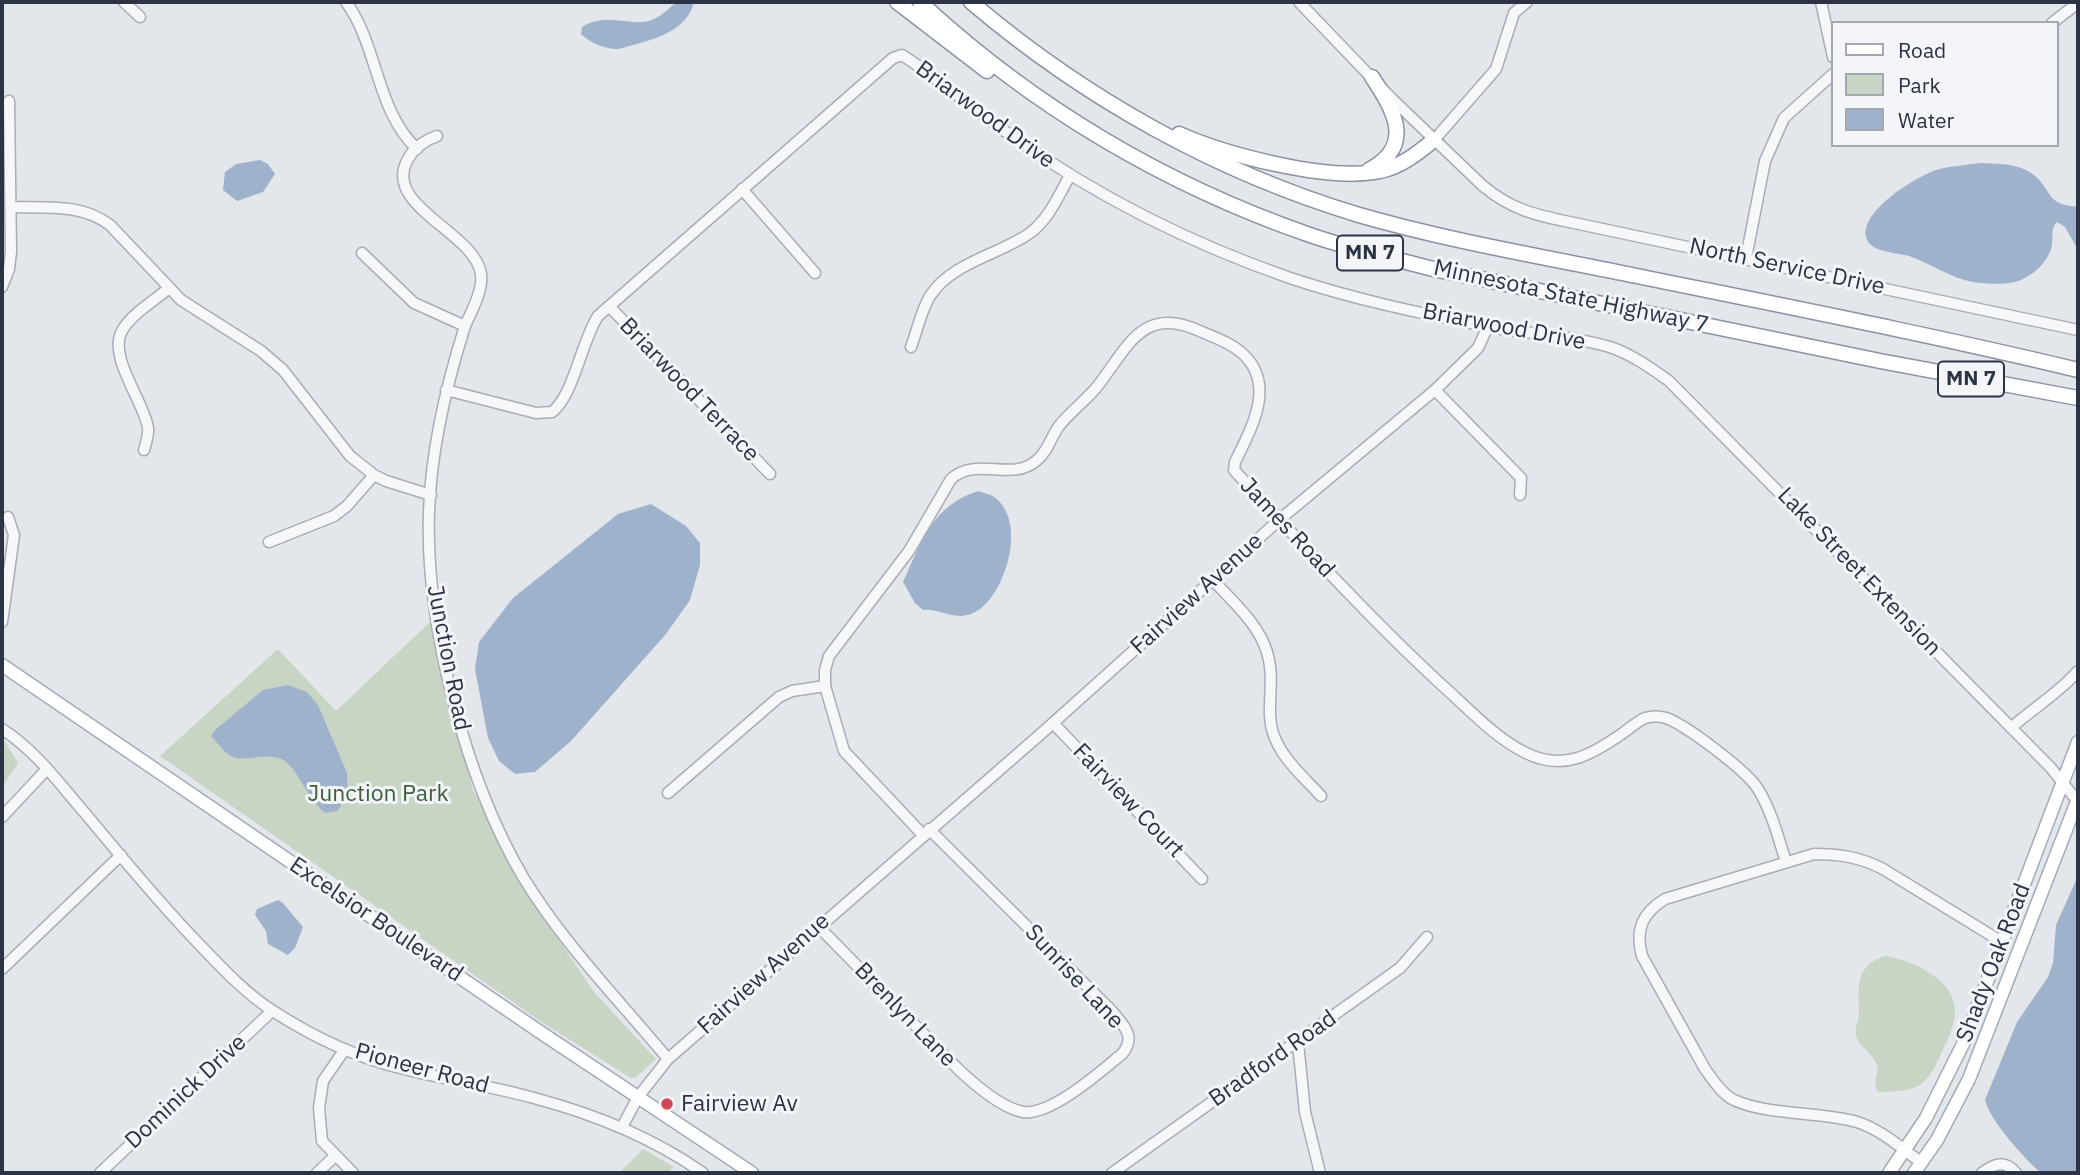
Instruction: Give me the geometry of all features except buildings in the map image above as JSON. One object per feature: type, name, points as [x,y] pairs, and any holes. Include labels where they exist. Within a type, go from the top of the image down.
[{"type":"highway","points":[[897,2],[997,79],[1082,127]]},
{"type":"highway","name":"Minnesota State Highway 7","points":[[920,2],[1004,73],[1082,127],[1167,176],[1228,204],[1311,235],[1367,253],[1433,269],[1858,357],[2078,399]]},
{"type":"highway","name":"Minnesota State Highway 7","points":[[971,2],[1035,53],[1101,98],[1156,130],[1235,170],[1317,201],[1361,215],[1460,239],[1899,329],[2078,370]]},
{"type":"highway","points":[[1359,173],[1385,158],[1391,151],[1396,133],[1395,116],[1372,77]]},
{"type":"highway","points":[[1101,98],[1184,136],[1254,159],[1293,167],[1359,173],[1390,168],[1435,139]]},
{"type":"main road","name":"Excelsior Boulevard","points":[[2,665],[752,1173]]},
{"type":"main road","name":"Shady Oak Road","points":[[1889,1173],[1906,1151],[1945,1083],[1964,1042],[2078,742]]},
{"type":"main road","name":"Shady Oak Road","points":[[1918,1168],[1949,1119],[1969,1080],[2078,801]]},
{"type":"street","points":[[124,2],[140,18]]},
{"type":"street","points":[[346,2],[365,34],[393,113],[407,139],[417,149],[426,140],[437,136]]},
{"type":"street","points":[[1299,2],[1435,139],[1496,69],[1514,13],[1527,2]]},
{"type":"street","points":[[1821,2],[1832,52]]},
{"type":"street","points":[[2055,21],[2078,3]]},
{"type":"street","name":"Briarwood Drive","points":[[446,390],[536,413],[552,412],[564,400],[592,326],[609,306],[898,55],[906,58],[1013,138],[1070,175],[1154,221],[1220,251],[1290,278],[1355,298],[1612,348],[1650,368]]},
{"type":"street","points":[[1746,258],[1765,161],[1784,118],[1832,75]]},
{"type":"street","points":[[2,287],[9,269],[11,252],[9,101]]},
{"type":"street","name":"North Service Drive","points":[[1435,139],[1498,198],[1529,213],[2078,330]]},
{"type":"street","name":"Junction Road","points":[[417,149],[404,167],[404,186],[410,197],[468,251],[477,262],[481,275],[481,289],[465,326],[441,413],[431,495],[429,546],[447,673],[471,762],[523,877],[562,933],[668,1059]]},
{"type":"street","points":[[911,347],[930,297],[939,286],[961,269],[1032,232],[1050,211],[1070,175]]},
{"type":"street","points":[[742,189],[815,273]]},
{"type":"street","points":[[10,207],[66,208],[98,216],[110,225],[169,288],[197,312],[261,351],[283,370],[350,456],[374,475],[407,489],[431,495]]},
{"type":"street","points":[[362,253],[414,303],[465,326]]},
{"type":"street","points":[[144,450],[149,429],[121,358],[119,339],[122,330],[169,288]]},
{"type":"street","name":"Briarwood Terrace","points":[[609,306],[770,474]]},
{"type":"street","name":"James Road","points":[[825,686],[825,670],[833,649],[909,551],[951,479],[968,468],[1018,469],[1036,461],[1060,425],[1095,389],[1135,335],[1148,326],[1164,322],[1179,323],[1195,328],[1240,351],[1253,366],[1260,384],[1259,404],[1234,470],[1278,521],[1419,663],[1508,743],[1540,758],[1563,761],[1580,759],[1596,753],[1643,719],[1655,716],[1667,719],[1683,726],[1756,785],[1770,810],[1786,862]]},
{"type":"street","name":"Fairview Avenue","points":[[622,1127],[638,1097],[668,1059],[1053,723],[1278,521],[1435,390],[1478,348],[1488,326]]},
{"type":"street","name":"Lake Street Extension","points":[[1650,368],[1669,381],[1695,406],[2011,728],[2078,801]]},
{"type":"street","points":[[1435,390],[1521,478],[1520,495]]},
{"type":"street","points":[[269,542],[334,516],[347,506],[374,475]]},
{"type":"street","points":[[2,622],[14,535],[9,517]]},
{"type":"street","points":[[1213,580],[1252,623],[1261,638],[1272,678],[1271,730],[1286,758],[1321,796]]},
{"type":"street","points":[[2011,728],[2066,684],[2078,671]]},
{"type":"street","points":[[668,793],[779,697],[792,691],[825,686]]},
{"type":"street","name":"Sunrise Lane","points":[[825,686],[844,751],[1111,1010],[1123,1024],[1129,1037],[1128,1046],[1122,1054],[1072,1091],[1038,1111],[1023,1112],[996,1098]]},
{"type":"street","name":"Fairview Court","points":[[1053,723],[1202,879]]},
{"type":"street","name":"Pioneer Road","points":[[2,729],[47,769],[219,965],[248,993],[272,1010],[345,1049],[403,1069],[532,1097],[622,1127],[703,1173]]},
{"type":"street","points":[[2,817],[47,769]]},
{"type":"street","points":[[1918,1168],[1906,1151],[1875,1130],[1854,1121],[1732,1100],[1717,1086],[1705,1069],[1642,956],[1638,943],[1639,929],[1644,916],[1653,906],[1665,899],[1814,854],[1832,854],[1867,860],[2002,942]]},
{"type":"street","points":[[2,970],[121,855]]},
{"type":"street","name":"Brenlyn Lane","points":[[818,926],[959,1070],[975,1085],[996,1098]]},
{"type":"street","name":"Bradford Road","points":[[1112,1173],[1400,968],[1427,937]]},
{"type":"street","name":"Dominick Drive","points":[[100,1173],[272,1010]]},
{"type":"street","points":[[1298,1042],[1305,1112],[1321,1173]]},
{"type":"street","points":[[345,1049],[323,1080],[318,1108],[322,1141],[353,1173]]},
{"type":"street","points":[[317,1173],[335,1156]]},
{"type":"street","points":[[680,1173],[690,1164]]},
{"type":"street","points":[[1982,1173],[1994,1164],[2008,1166],[2016,1173]]},
{"type":"green space","name":"Junction Park","points":[[431,621],[435,648],[473,790],[528,894],[594,992],[656,1059],[635,1078],[540,1021],[160,756],[278,649],[336,711]]},
{"type":"green space","points":[[2,737],[18,763],[2,787]]},
{"type":"green space","points":[[1885,956],[1920,967],[1941,982],[1954,1001],[1955,1013],[1946,1044],[1927,1079],[1916,1087],[1905,1090],[1878,1092],[1877,1066],[1873,1057],[1857,1039],[1856,1030],[1860,979],[1868,965]]},
{"type":"green space","points":[[643,1149],[674,1167],[667,1173],[619,1173]]},
{"type":"water","points":[[677,2],[694,2],[691,11],[678,26],[652,40],[612,49],[588,40],[581,34],[582,27],[601,20],[646,22],[663,14]]},
{"type":"water","points":[[260,160],[268,164],[275,174],[263,192],[237,201],[223,190],[225,172],[236,164]]},
{"type":"water","points":[[1981,163],[2023,169],[2035,176],[2055,200],[2067,206],[2078,207],[2078,250],[2065,227],[2057,222],[2053,229],[2050,252],[2040,267],[2020,281],[1993,284],[1965,280],[1917,259],[1882,250],[1869,243],[1866,232],[1869,221],[1877,209],[1903,188],[1939,169]]},
{"type":"water","points":[[979,491],[994,497],[1004,508],[1010,521],[1010,554],[998,586],[990,599],[972,614],[958,616],[923,610],[915,603],[903,582],[916,553],[939,515],[963,497]]},
{"type":"water","points":[[651,504],[686,526],[700,543],[700,565],[690,600],[666,634],[571,741],[535,772],[515,774],[499,761],[488,738],[475,669],[479,642],[513,598],[618,514]]},
{"type":"water","points":[[288,685],[307,692],[318,705],[347,773],[348,795],[337,811],[325,813],[285,761],[267,756],[242,759],[232,757],[211,736],[263,690]]},
{"type":"water","points":[[2078,876],[2078,1173],[2041,1173],[2000,1128],[1985,1100],[2017,1022],[2048,977],[2053,963],[2056,925]]},
{"type":"water","points":[[278,900],[303,927],[295,948],[288,955],[268,944],[266,931],[255,915],[257,909]]},
{"type":"place","name":"Fairview Av","points":[[667,1104]]}]
